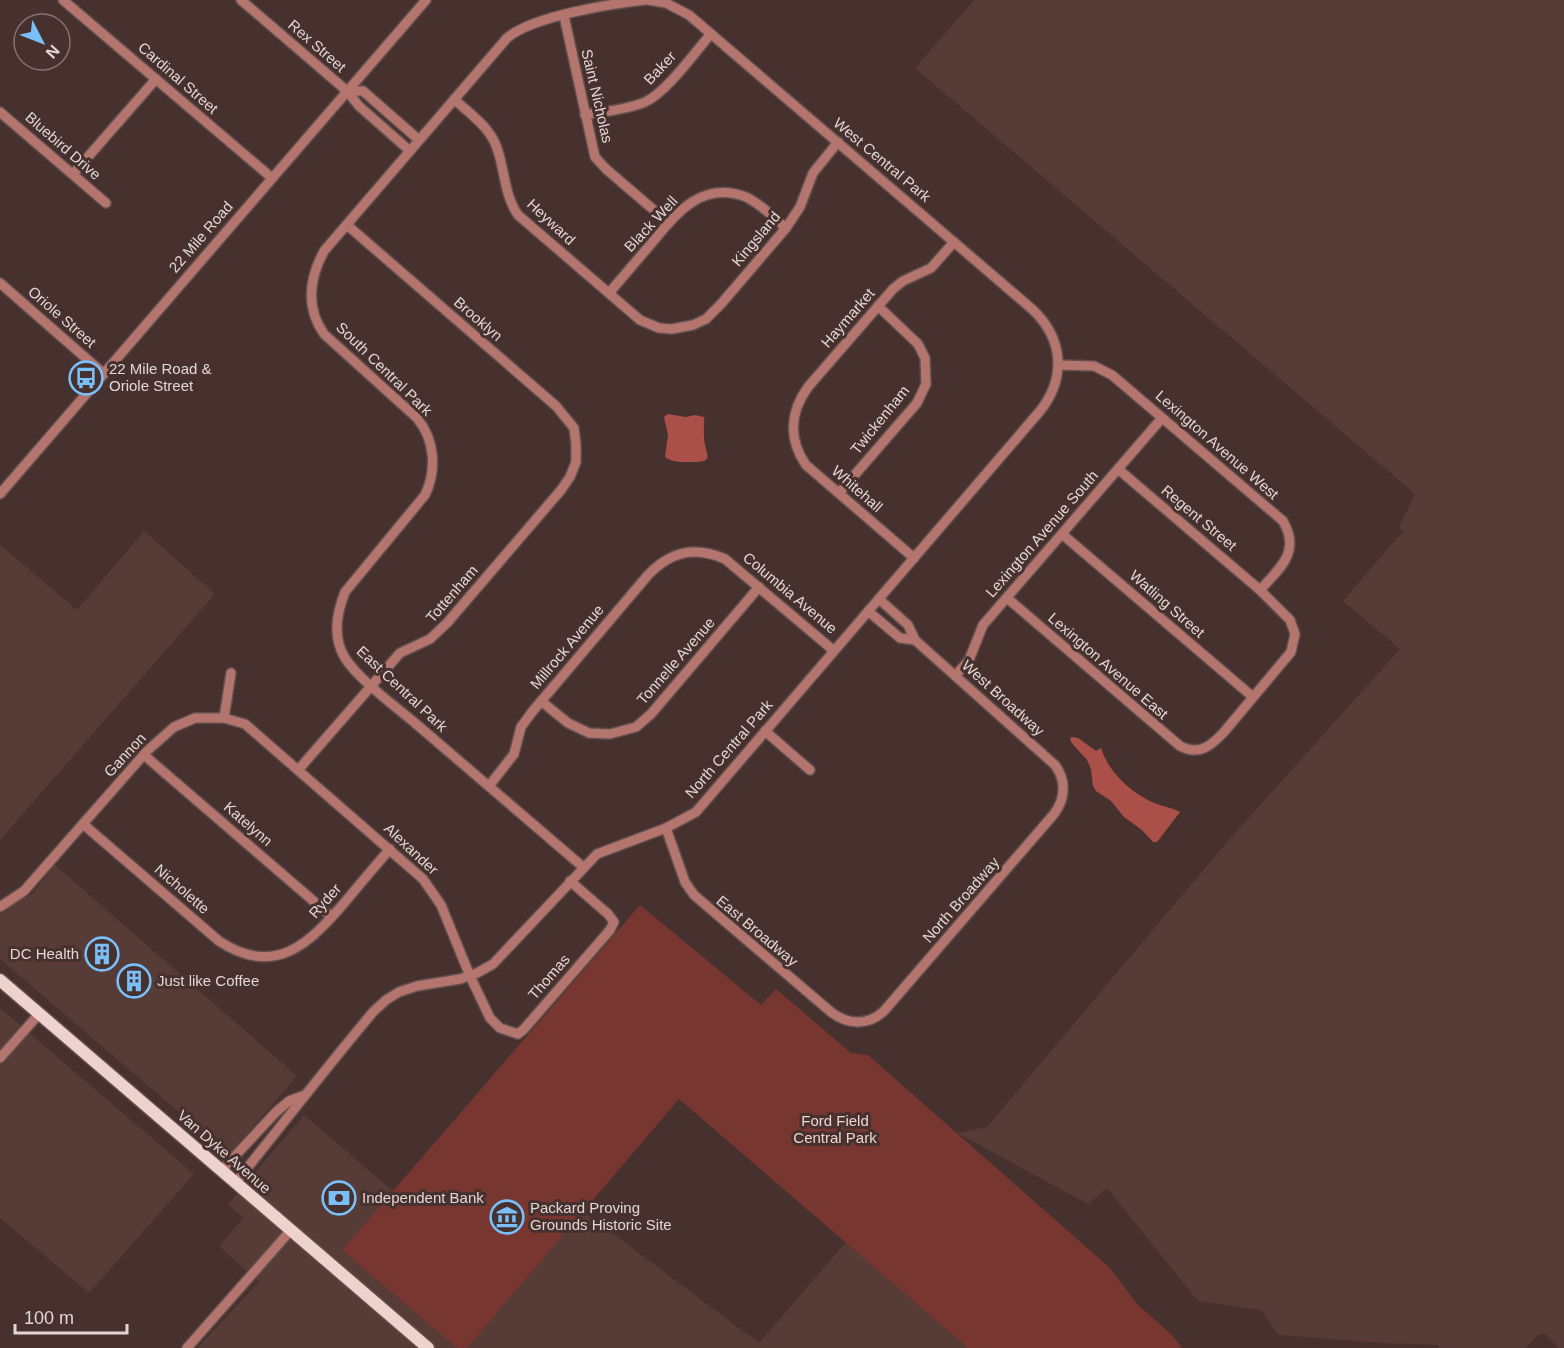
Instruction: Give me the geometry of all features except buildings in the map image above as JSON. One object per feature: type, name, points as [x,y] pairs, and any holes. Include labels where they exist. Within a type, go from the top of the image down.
[{"type":"main road","name":"Van Dyke Avenue","points":[[0,980],[428,1348]]},
{"type":"street","name":"Cardinal Street","points":[[63,0],[272,178]]},
{"type":"street","name":"Rex Street","points":[[241,0],[347,91]]},
{"type":"street","name":"22 Mile Road","points":[[0,495],[426,0]]},
{"type":"street","name":"South Central Park","points":[[433,465],[432,447],[421,422],[331,341],[319,326],[314,316],[311,292],[312,278],[324,251],[513,32],[537,21],[624,2],[646,0]]},
{"type":"street","name":"West Central Park","points":[[646,0],[666,3],[680,10],[711,34],[1039,316],[1051,332],[1055,342],[1057,375]]},
{"type":"street","name":"Saint Nicholas","points":[[564,16],[595,157],[669,223]]},
{"type":"street","name":"Baker","points":[[585,115],[636,105],[651,99],[665,87],[711,34]]},
{"type":"street","points":[[73,174],[156,79]]},
{"type":"street","points":[[347,91],[363,91],[419,140]]},
{"type":"street","points":[[347,91],[359,106],[410,151]]},
{"type":"street","name":"Heyward","points":[[454,99],[490,134],[497,148],[510,202],[518,214],[640,320],[659,328],[672,328]]},
{"type":"street","name":"Bluebird Drive","points":[[0,112],[106,203]]},
{"type":"street","name":"Kingsland","points":[[672,328],[693,325],[706,319],[721,304],[786,228],[800,207],[813,173],[838,142]]},
{"type":"street","name":"Black Well","points":[[609,293],[685,206],[702,196],[726,193],[753,201],[786,228]]},
{"type":"street","name":"Brooklyn","points":[[347,225],[556,406],[574,428],[576,444]]},
{"type":"street","name":"Haymarket","points":[[793,435],[794,414],[800,399],[898,284],[931,268],[954,242]]},
{"type":"street","name":"Oriole Street","points":[[0,283],[104,374]]},
{"type":"street","name":"Twickenham","points":[[840,493],[917,402],[926,384],[925,358],[918,344],[878,306]]},
{"type":"street","name":"Lexington Avenue West","points":[[1058,365],[1094,366],[1103,369],[1283,521],[1290,533],[1290,551],[1285,562],[1260,591]]},
{"type":"street","name":"North Central Park","points":[[236,1182],[286,1120],[302,1096],[373,1012],[386,1000],[399,992],[417,986],[470,976],[493,964],[583,867],[604,850],[666,828],[696,812],[1045,405],[1057,375]]},
{"type":"street","name":"Lexington Avenue South","points":[[956,675],[969,660],[983,625],[1162,418]]},
{"type":"street","name":"Whitehall","points":[[793,435],[795,447],[806,465],[914,558]]},
{"type":"street","name":"Tottenham","points":[[299,769],[400,653],[435,635],[554,499],[570,477],[576,462],[576,444]]},
{"type":"street","name":"East Central Park","points":[[433,465],[429,483],[422,498],[351,584],[340,606],[337,631],[345,657],[372,685],[583,867]]},
{"type":"street","name":"Regent Street","points":[[1118,469],[1260,591],[1290,620],[1295,641],[1288,657],[1253,697]]},
{"type":"street","name":"Watling Street","points":[[1062,534],[1253,697]]},
{"type":"street","name":"Columbia Avenue","points":[[693,551],[709,552],[725,559],[833,650]]},
{"type":"street","name":"Millrock Avenue","points":[[489,786],[511,760],[521,727],[654,568],[673,556],[693,551]]},
{"type":"street","name":"Tonnelle Avenue","points":[[541,701],[568,723],[589,733],[610,734],[636,727],[651,714],[759,587]]},
{"type":"street","name":"Lexington Avenue East","points":[[1007,598],[1176,744],[1192,751],[1207,747],[1214,742],[1253,697]]},
{"type":"street","name":"West Broadway","points":[[879,599],[909,625],[915,640],[1055,765],[1060,771],[1063,784]]},
{"type":"street","name":"West Broadway","points":[[868,611],[900,638],[915,640]]},
{"type":"street","points":[[885,624],[894,613]]},
{"type":"street","points":[[224,718],[231,673]]},
{"type":"street","name":"Gannon","points":[[0,907],[24,891],[144,755],[174,727],[195,718],[224,718],[245,724],[299,769]]},
{"type":"street","points":[[765,731],[810,770]]},
{"type":"street","name":"Katelynn","points":[[144,755],[332,917]]},
{"type":"street","name":"Alexander","points":[[299,769],[431,888],[441,905],[470,976]]},
{"type":"street","name":"North Broadway","points":[[864,1022],[876,1018],[891,1005],[1054,814],[1062,798],[1063,784]]},
{"type":"street","name":"Nicholette","points":[[83,824],[219,941],[243,953],[270,956]]},
{"type":"street","name":"East Broadway","points":[[666,828],[685,882],[694,896],[835,1015],[847,1022],[864,1022]]},
{"type":"street","name":"Ryder","points":[[270,956],[289,952],[305,944],[332,917],[390,849]]},
{"type":"street","name":"Thomas","points":[[470,976],[490,1018],[500,1028],[518,1034],[524,1029],[610,930],[614,922],[570,881]]},
{"type":"street","points":[[0,1058],[39,1014]]},
{"type":"street","name":"North Central Park","points":[[222,1170],[276,1112],[288,1101],[302,1096]]},
{"type":"street","points":[[187,1348],[291,1230]]},
{"type":"shaded area","points":[[974,0],[1564,0],[1564,1348],[1559,1348],[1545,1334],[1539,1334],[1525,1348],[1439,1348],[1438,1345],[1279,1335],[1261,1310],[1198,1301],[1107,1188],[1088,1204],[957,1133],[987,1127],[1226,843],[1400,649],[1343,601],[1403,531],[1399,527],[1415,494],[915,68]]},
{"type":"shaded area","points":[[668,414],[704,417],[707,459],[698,462],[682,462],[665,457],[668,435],[664,417]]},
{"type":"shaded area","points":[[144,531],[215,594],[0,840],[0,545],[77,610]]},
{"type":"shaded area","points":[[1072,737],[1078,738],[1096,751],[1101,748],[1115,774],[1139,795],[1180,812],[1157,842],[1153,842],[1142,830],[1124,817],[1111,801],[1096,791],[1087,760],[1071,742]]},
{"type":"shaded area","points":[[55,865],[297,1076],[229,1155],[0,959],[0,915],[19,900],[32,894]]},
{"type":"shaded area","points":[[0,1008],[194,1174],[89,1293],[0,1218]]},
{"type":"shaded area","points":[[304,1115],[393,1191],[343,1250],[458,1348],[197,1348],[259,1282],[219,1246],[243,1218],[228,1204]]},
{"type":"shaded area","points":[[583,1211],[759,1343],[846,1242],[968,1348],[467,1348]]},
{"type":"green space","name":"Ford Field Central Park","points":[[640,905],[761,1005],[776,989],[851,1053],[868,1055],[1110,1268],[1137,1304],[1172,1335],[1182,1348],[968,1348],[679,1099],[467,1348],[457,1348],[342,1250]]},
{"type":"place","name":"22 Mile Road & Oriole Street","points":[[86,378]]},
{"type":"place","name":"DC Health","points":[[102,954]]},
{"type":"place","name":"Just like Coffee","points":[[134,981]]},
{"type":"place","name":"Independent Bank","points":[[339,1198]]},
{"type":"place","name":"Packard Proving Grounds Historic Site","points":[[507,1217]]}]
